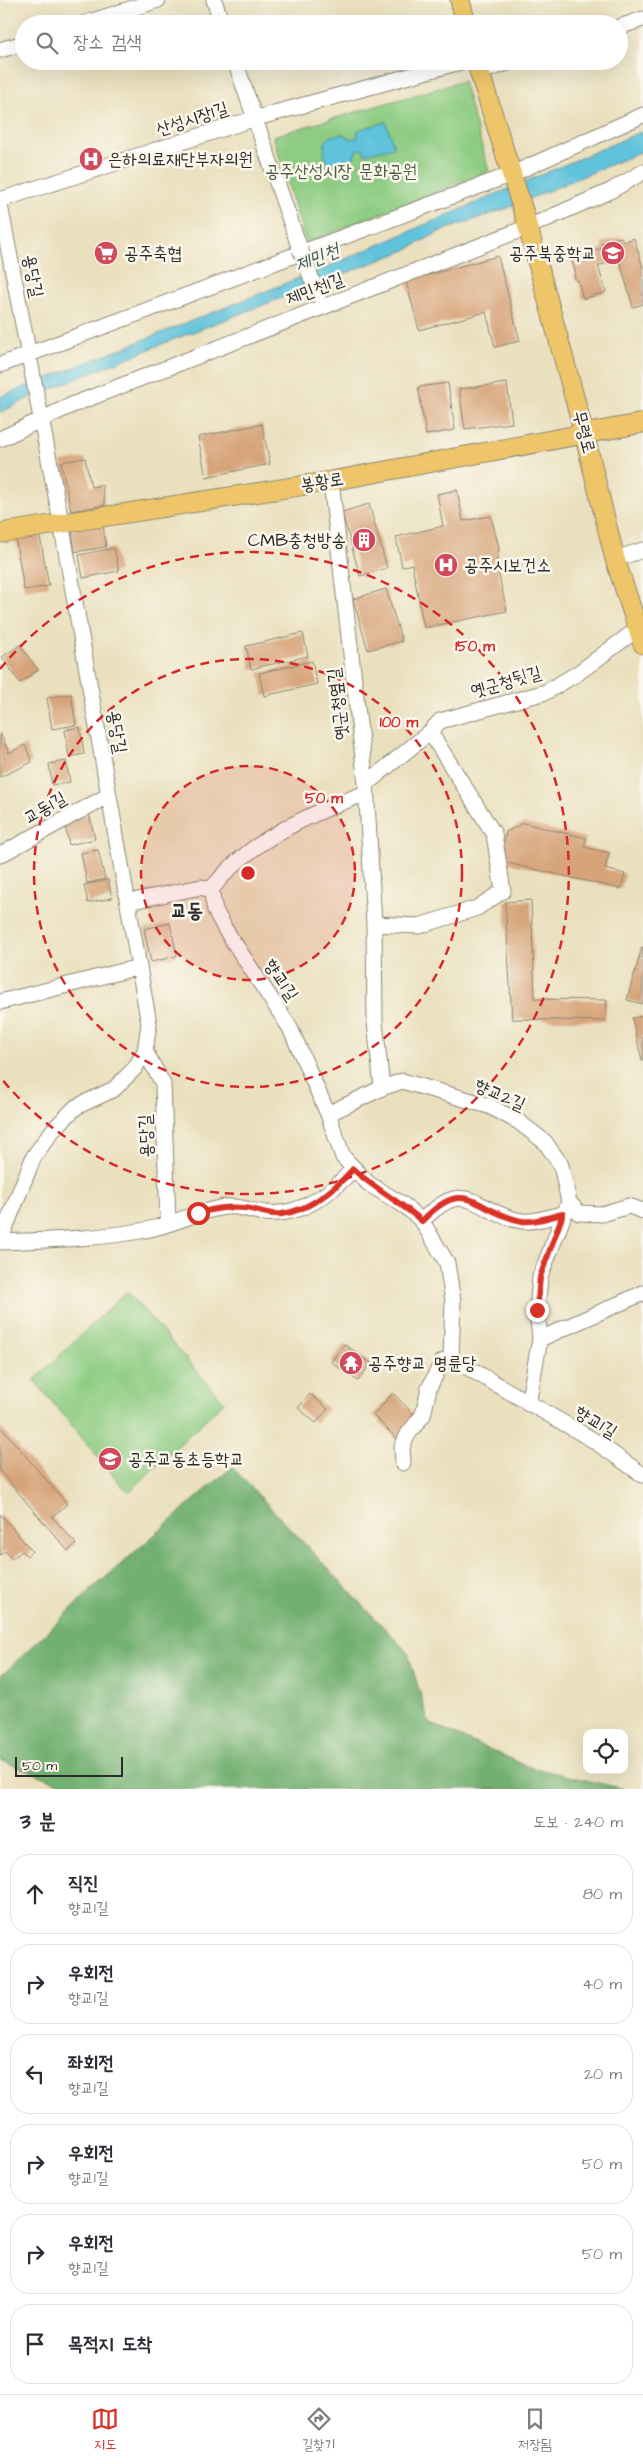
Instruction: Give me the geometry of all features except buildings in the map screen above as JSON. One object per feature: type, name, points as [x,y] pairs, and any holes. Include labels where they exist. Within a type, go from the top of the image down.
[{"type":"main road","points":[[460,0],[464,15]]},
{"type":"main road","points":[[475,70],[513,177]]},
{"type":"main road","name":"무령로","points":[[513,177],[584,433],[615,559],[641,636]]},
{"type":"main road","name":"봉황로","points":[[0,533],[331,481],[643,423]]},
{"type":"street","points":[[112,15],[158,0]]},
{"type":"street","points":[[214,0],[219,15]]},
{"type":"street","points":[[628,24],[643,19]]},
{"type":"street","points":[[0,50],[15,46]]},
{"type":"street","name":"산성시장1길","points":[[237,70],[253,119],[320,300]]},
{"type":"street","name":"산성시장1길","points":[[0,200],[253,119],[453,70]]},
{"type":"street","points":[[0,365],[513,177],[643,115]]},
{"type":"street","name":"제민천1길","points":[[0,439],[40,419],[320,300],[527,224],[610,191],[643,172]]},
{"type":"street","points":[[610,191],[643,186]]},
{"type":"street","name":"용당길","points":[[0,204],[61,522],[150,1024],[145,1051],[135,1068],[114,1089],[76,1107],[53,1130],[34,1156],[0,1241]]},
{"type":"street","name":"옛군청옆길","points":[[331,481],[366,788],[374,924],[376,1022],[382,1088]]},
{"type":"street","points":[[615,559],[643,550]]},
{"type":"street","name":"옛군청뒷길","points":[[211,890],[221,876],[266,840],[366,788],[440,721],[465,712],[546,692],[641,636]]},
{"type":"street","points":[[374,924],[419,926],[478,908],[503,891],[494,834],[430,732]]},
{"type":"street","name":"교동1길","points":[[0,855],[109,795]]},
{"type":"street","points":[[128,902],[201,887],[211,890]]},
{"type":"street","name":"향교1길","points":[[211,890],[215,910],[225,929],[290,1028],[328,1114],[342,1157],[369,1184],[405,1206],[422,1221],[447,1263],[452,1301],[451,1358],[592,1440],[643,1475]]},
{"type":"street","points":[[0,1002],[139,967]]},
{"type":"street","name":"용당길","points":[[145,1051],[163,1084],[168,1223]]},
{"type":"street","name":"향교2길","points":[[328,1114],[382,1088],[402,1081],[489,1106],[519,1122],[545,1142],[561,1165],[566,1208]]},
{"type":"street","points":[[0,1241],[141,1231],[223,1207],[245,1208],[263,1213],[282,1214],[310,1204],[337,1187],[353,1169]]},
{"type":"street","points":[[422,1221],[434,1208],[449,1199],[463,1197],[505,1216],[524,1222],[566,1208],[579,1213],[602,1214],[629,1206],[643,1211]]},
{"type":"street","points":[[528,1404],[540,1339],[537,1310],[540,1277],[566,1208]]},
{"type":"street","points":[[540,1339],[643,1293]]},
{"type":"street","points":[[403,1463],[402,1448],[408,1434],[423,1415],[429,1388],[442,1362],[451,1358]]},
{"type":"green space","name":"공주산성시장 문화공원","points":[[463,81],[489,171],[306,243],[273,136]]},
{"type":"green space","points":[[127,1291],[224,1402],[129,1492],[121,1485],[34,1380]]},
{"type":"green space","points":[[232,1467],[408,1653],[429,1723],[529,1767],[625,1789],[75,1789],[0,1760],[0,1677],[88,1593]]},
{"type":"water","points":[[386,122],[394,147],[365,154],[363,149],[356,150],[354,158],[346,165],[329,164],[324,155],[325,142],[331,136],[343,134],[351,139],[358,137],[358,130]]},
{"type":"water","name":"제민천","points":[[643,131],[643,151],[505,209],[439,232],[406,250],[167,342],[29,398],[0,413],[0,397],[329,266]]},
{"type":"place","name":"은하의료재단부자의원","points":[[91,159]]},
{"type":"place","name":"공주축협","points":[[106,253]]},
{"type":"place","name":"공주북중학교","points":[[613,253]]},
{"type":"place","name":"CMB충청방송","points":[[364,540]]},
{"type":"place","name":"공주시보건소","points":[[446,565]]},
{"type":"place","name":"공주향교 명륜당","points":[[351,1363]]},
{"type":"place","name":"공주교동초등학교","points":[[110,1459]]},
{"type":"district","name":"교동","points":[[187,911]]},
{"type":"route","points":[[198,1213],[223,1207],[245,1208],[263,1213],[282,1214],[310,1204],[337,1187],[353,1169],[369,1184],[405,1206],[422,1221],[434,1208],[449,1199],[463,1197],[505,1216],[524,1222],[563,1214],[540,1277],[537,1310]]}]
